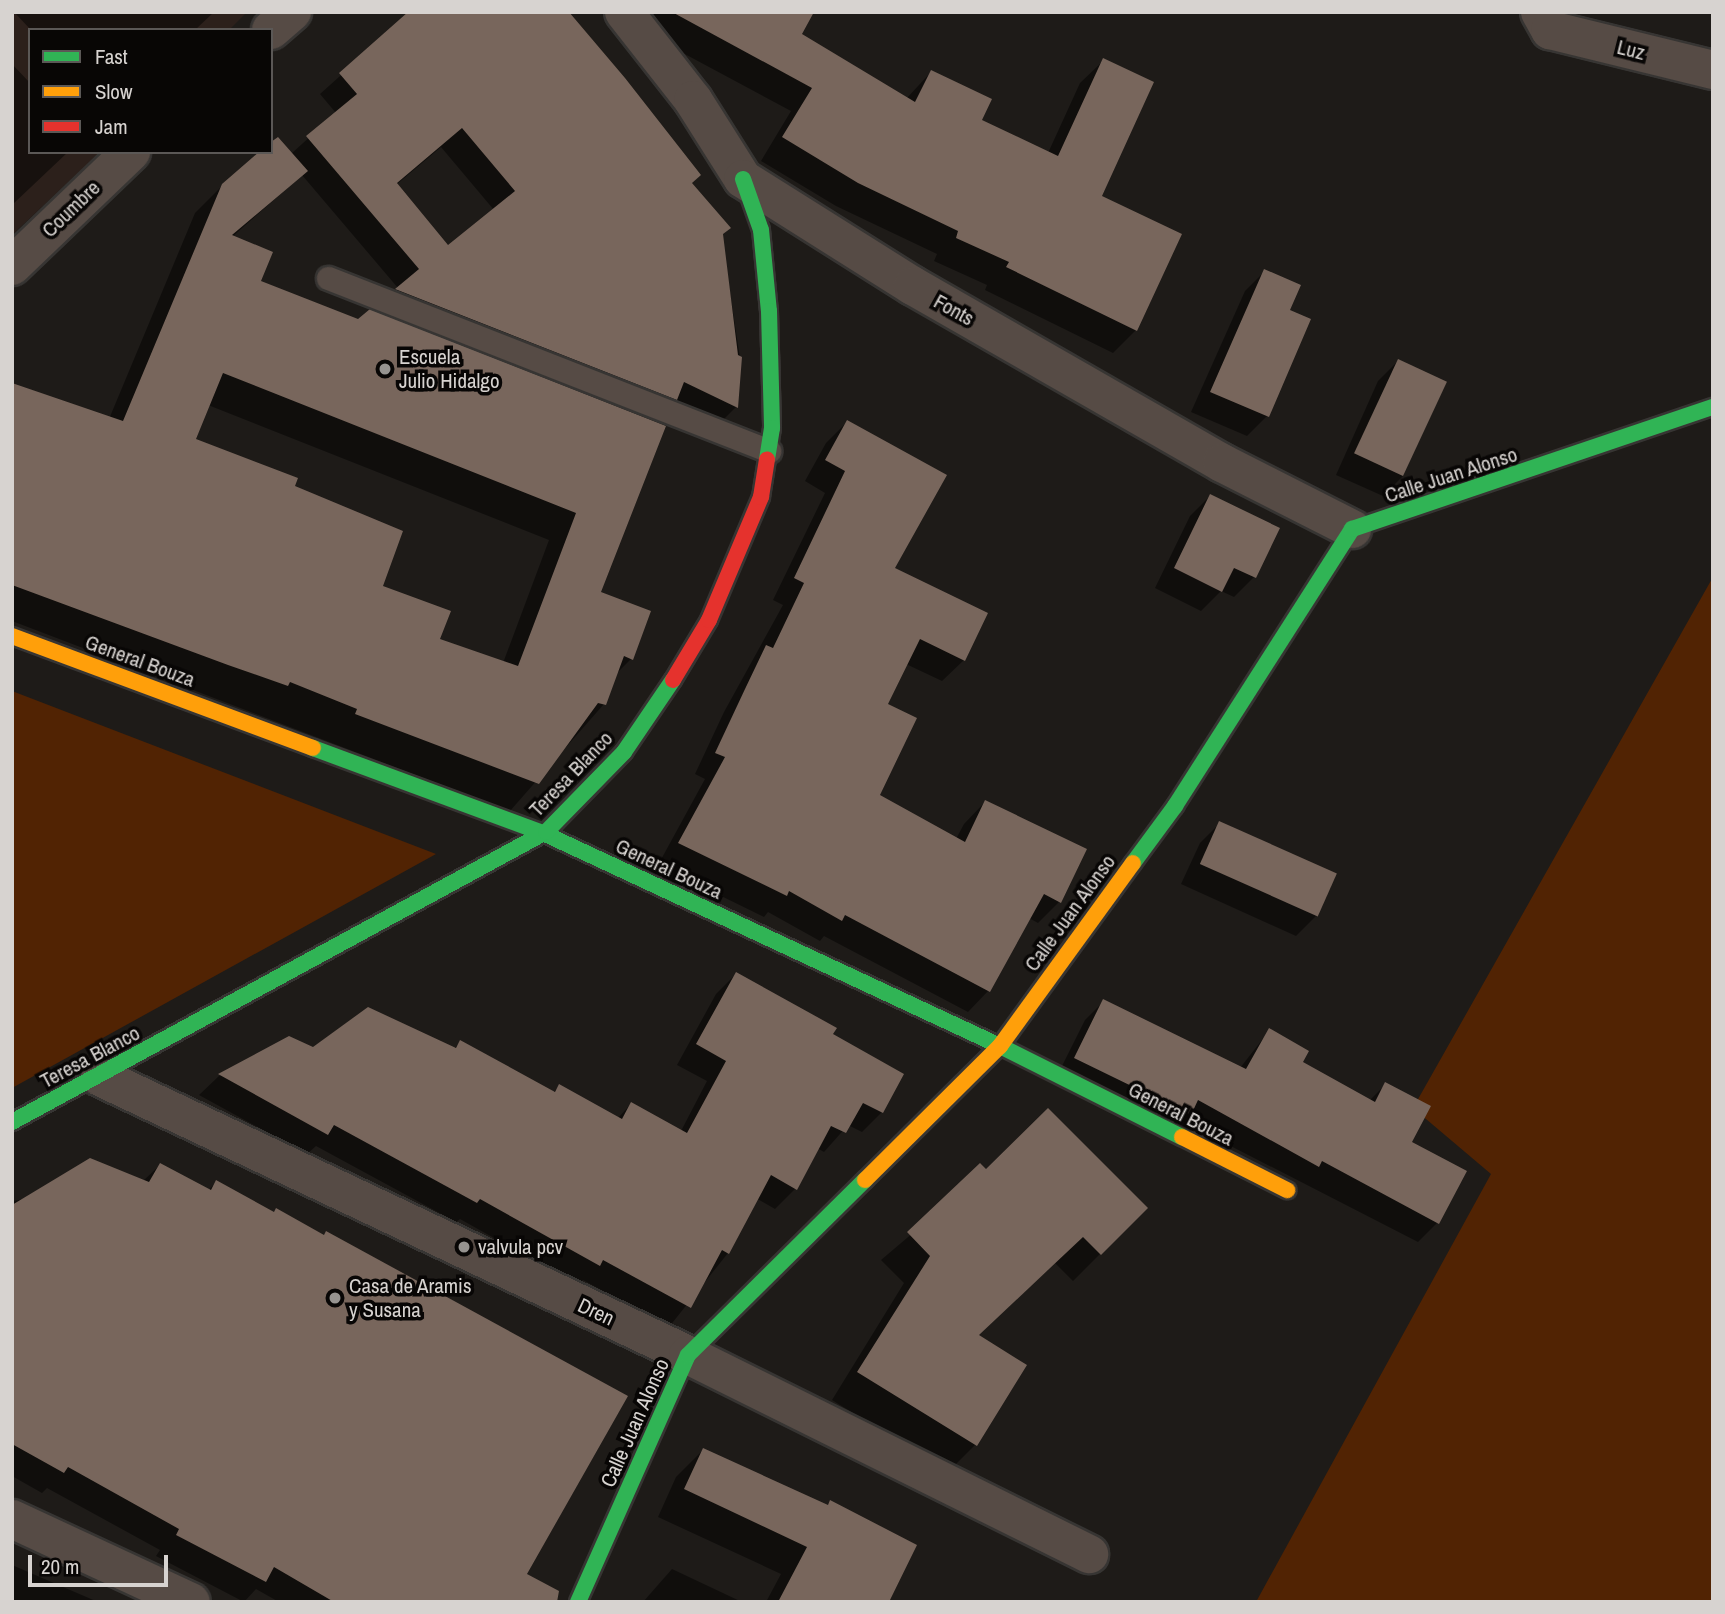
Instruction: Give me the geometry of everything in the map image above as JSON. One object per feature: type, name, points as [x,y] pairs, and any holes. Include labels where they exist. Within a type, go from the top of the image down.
[{"type":"street","points":[[273,28],[292,12]]},
{"type":"street","name":"Fonts","points":[[624,12],[693,100],[743,179],[913,286],[1222,463],[1352,529]]},
{"type":"street","name":"Luz","points":[[1545,21],[1713,70]]},
{"type":"street","name":"Coumbre","points":[[12,266],[129,154]]},
{"type":"street","name":"Teresa Blanco","points":[[12,1122],[100,1077],[345,938],[543,833],[624,752],[682,664],[733,570],[761,497],[769,451],[772,389],[766,261],[743,179]]},
{"type":"street","name":"Calle Juan Alonso","points":[[578,1602],[688,1355],[1000,1046],[1175,806],[1352,529],[1623,441],[1713,407]]},
{"type":"street","name":"General Bouza","points":[[12,636],[543,833],[1000,1046],[1287,1190]]},
{"type":"street","name":"Dren","points":[[100,1077],[688,1355],[1089,1553]]},
{"type":"street","points":[[12,1518],[191,1602]]},
{"type":"lane","points":[[328,278],[769,451]]},
{"type":"shaded area","points":[[12,12],[247,12],[231,28],[28,28],[28,154],[98,154],[12,235]]},
{"type":"shaded area","points":[[1713,577],[1713,1602],[1256,1602],[1491,1174],[1413,1108]]},
{"type":"shaded area","points":[[12,691],[436,854],[12,1088]]},
{"type":"building","points":[[408,12],[569,12],[701,175],[692,183],[731,228],[723,234],[738,355],[742,357],[738,408],[684,382],[677,400],[395,289],[419,269],[306,136],[357,94],[339,73]],"holes":[[[462,128],[515,191],[448,245],[397,183]]]},
{"type":"building","points":[[672,12],[814,12],[802,34],[915,102],[931,70],[992,99],[982,120],[1058,156],[1103,58],[1154,82],[1102,196],[1182,234],[1137,331],[1006,267],[1009,262],[956,238],[958,231],[858,183],[782,137],[812,88]]},
{"type":"building","points":[[278,137],[308,171],[232,235],[273,252],[261,281],[358,319],[370,309],[666,426],[601,592],[651,611],[633,660],[624,656],[606,705],[598,703],[539,784],[355,714],[357,709],[290,682],[288,686],[12,585],[12,383],[123,421],[222,184],[257,154],[273,154],[273,141]],"holes":[[[223,373],[576,513],[518,666],[440,639],[451,611],[383,586],[403,531],[295,486],[298,478],[196,439]]]},
{"type":"building","points":[[1264,269],[1301,285],[1290,310],[1311,319],[1269,417],[1210,392]]},
{"type":"building","points":[[1398,359],[1447,382],[1403,476],[1354,453]]},
{"type":"building","points":[[847,420],[947,475],[895,568],[988,613],[965,661],[920,639],[888,704],[917,718],[880,795],[965,842],[985,800],[1087,849],[1061,903],[1044,894],[990,992],[845,915],[842,921],[789,891],[787,896],[678,843],[725,757],[715,753],[766,645],[773,648],[804,583],[794,578],[845,471],[825,460]]},
{"type":"building","points":[[1210,494],[1280,528],[1256,578],[1234,568],[1222,592],[1174,568]]},
{"type":"building","points":[[1219,821],[1337,873],[1318,916],[1200,864]]},
{"type":"building","points":[[736,972],[837,1028],[833,1034],[904,1074],[883,1113],[863,1103],[846,1133],[831,1126],[797,1190],[771,1175],[729,1254],[722,1250],[691,1308],[603,1260],[600,1266],[480,1199],[477,1203],[334,1125],[328,1135],[218,1074],[289,1036],[313,1047],[368,1007],[456,1048],[460,1040],[555,1092],[559,1084],[622,1119],[631,1102],[687,1133],[726,1061],[696,1044]]},
{"type":"building","points":[[1103,999],[1246,1069],[1269,1028],[1309,1051],[1303,1062],[1375,1102],[1385,1082],[1431,1106],[1412,1142],[1467,1171],[1439,1224],[1322,1161],[1319,1167],[1198,1100],[1191,1115],[1074,1058]]},
{"type":"building","points":[[1048,1108],[1148,1208],[1101,1255],[1083,1237],[979,1335],[1027,1365],[977,1446],[857,1372],[930,1256],[907,1232],[980,1163],[986,1169]]},
{"type":"building","points":[[90,1158],[149,1182],[160,1163],[211,1190],[216,1180],[274,1212],[276,1208],[324,1235],[326,1231],[628,1396],[527,1574],[559,1591],[557,1602],[334,1602],[274,1567],[266,1582],[176,1535],[179,1529],[68,1467],[64,1473],[12,1444],[12,1205]]},
{"type":"building","points":[[703,1448],[828,1505],[830,1500],[917,1545],[889,1602],[778,1602],[807,1547],[684,1489]]},
{"type":"traffic: fast","points":[[743,179],[761,230],[769,311],[772,428],[767,459]]},
{"type":"traffic: fast","points":[[1133,863],[1175,806],[1352,529],[1713,407]]},
{"type":"traffic: fast","points":[[12,1122],[546,832],[624,752],[673,680]]},
{"type":"traffic: fast","points":[[313,748],[543,833],[1000,1046],[1182,1137]]},
{"type":"traffic: fast","points":[[578,1602],[688,1355],[865,1180]]},
{"type":"traffic: slow","points":[[12,636],[313,748]]},
{"type":"traffic: slow","points":[[865,1180],[1000,1046],[1133,863]]},
{"type":"traffic: slow","points":[[1182,1137],[1287,1190]]},
{"type":"traffic: jam","points":[[673,680],[709,620],[761,497],[767,459]]},
{"type":"place","name":"Escuela Julio Hidalgo","points":[[385,369]]},
{"type":"place","name":"valvula pcv","points":[[464,1247]]},
{"type":"place","name":"Casa de Aramis y Susana","points":[[335,1298]]}]
